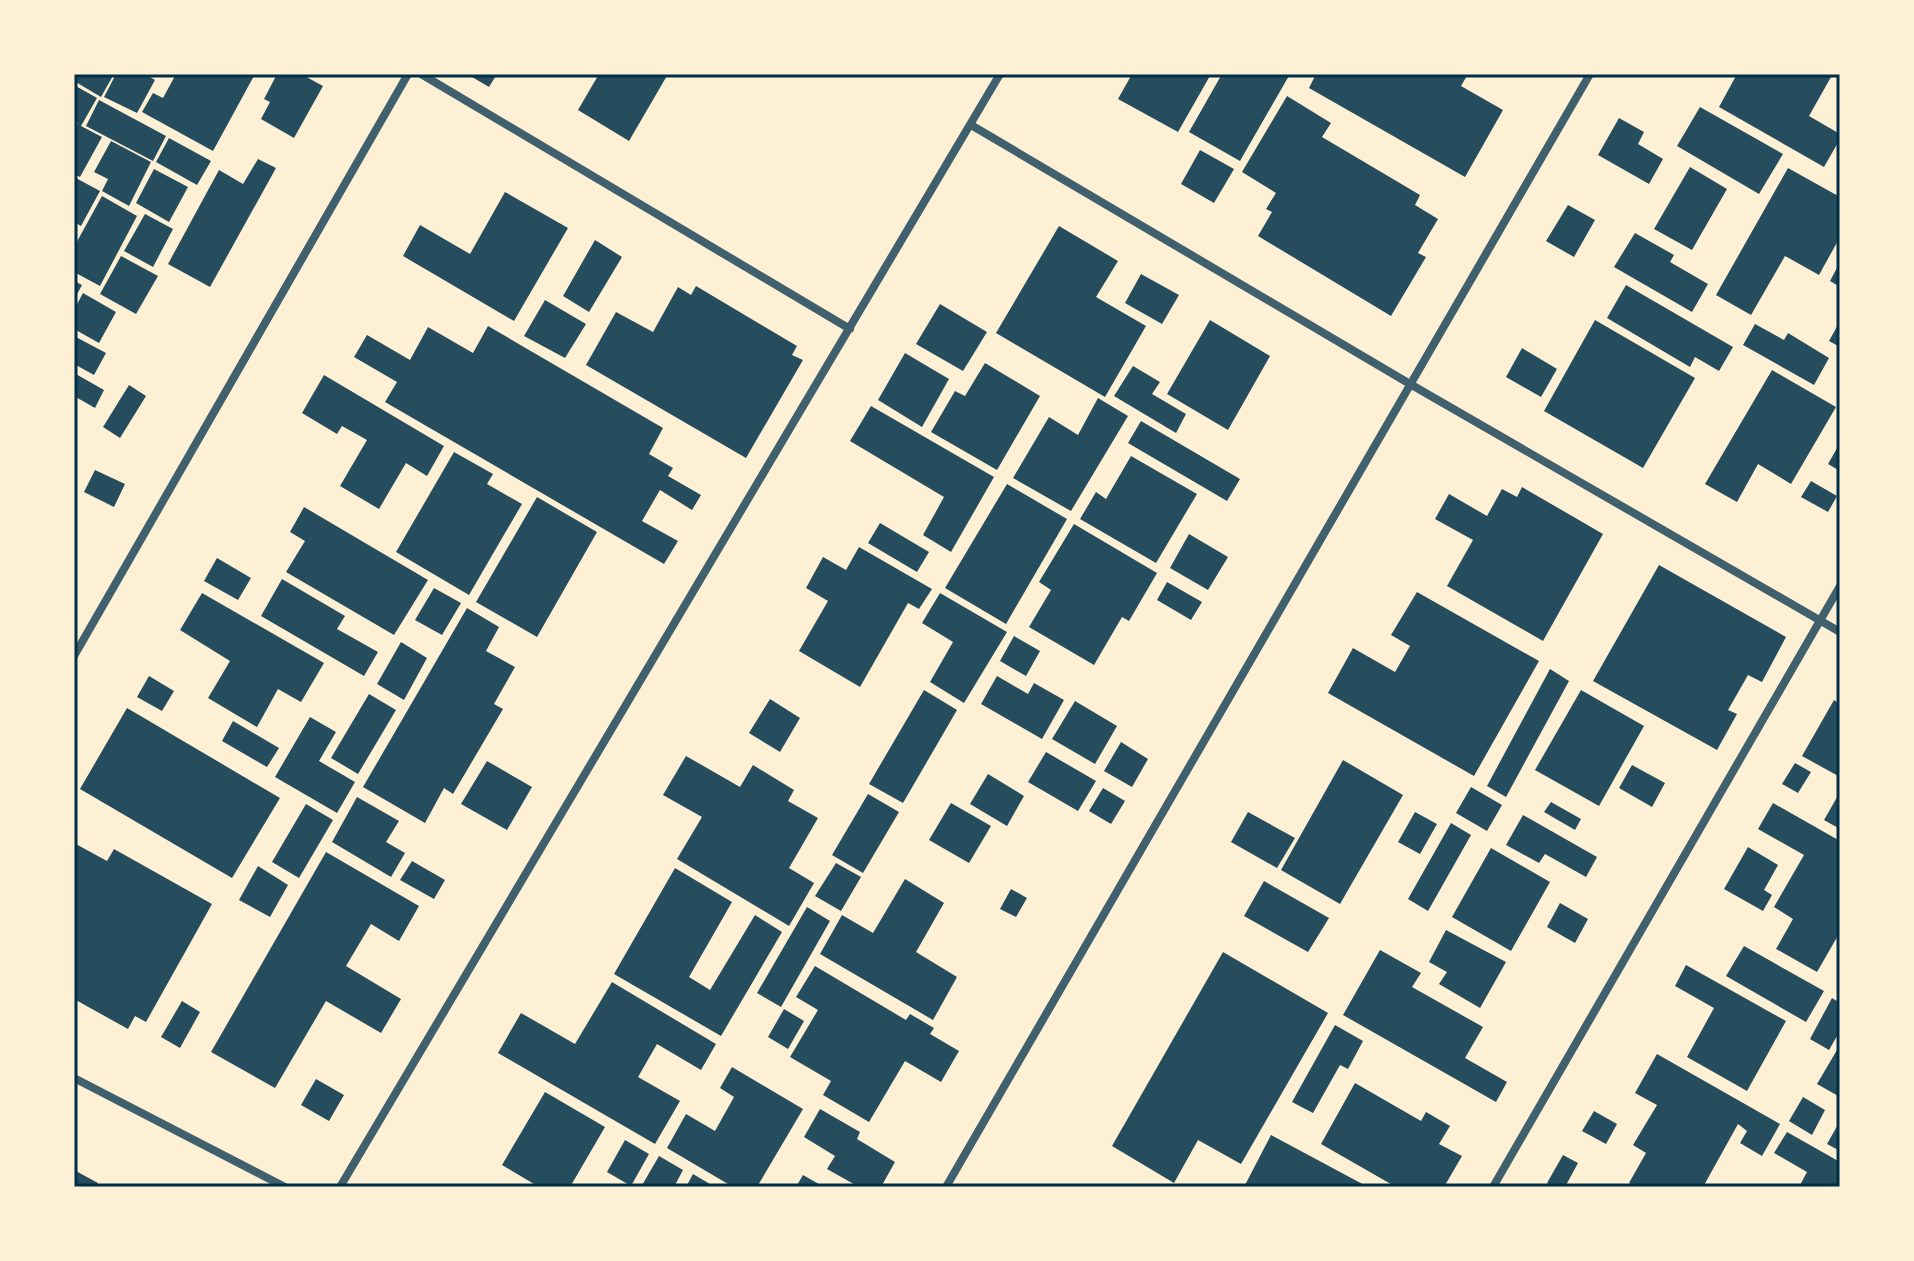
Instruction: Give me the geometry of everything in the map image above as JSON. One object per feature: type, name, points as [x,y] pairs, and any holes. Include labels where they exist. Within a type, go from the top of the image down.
[{"type":"street","points":[[74,656],[408,74]]},
{"type":"street","points":[[421,74],[850,329]]},
{"type":"street","points":[[340,1187],[1000,74]]},
{"type":"street","points":[[946,1187],[1590,74]]},
{"type":"street","points":[[971,125],[1410,384],[1840,632]]},
{"type":"street","points":[[1493,1187],[1840,586]]},
{"type":"street","points":[[74,1078],[285,1187]]},
{"type":"building","points":[[74,74],[114,74],[101,97],[74,81]]},
{"type":"building","points":[[116,74],[145,74],[155,80],[137,113],[104,97]]},
{"type":"building","points":[[176,74],[255,74],[213,151],[142,112],[153,93],[163,98]]},
{"type":"building","points":[[277,74],[301,74],[323,86],[294,138],[261,119],[270,102],[264,99]]},
{"type":"building","points":[[467,74],[497,74],[489,87]]},
{"type":"building","points":[[599,74],[668,74],[629,141],[578,110]]},
{"type":"building","points":[[1132,74],[1211,74],[1178,132],[1118,99]]},
{"type":"building","points":[[1222,74],[1290,74],[1240,161],[1189,132]]},
{"type":"building","points":[[1316,74],[1468,74],[1461,86],[1503,110],[1465,177],[1309,88]]},
{"type":"building","points":[[1737,74],[1825,74],[1831,77],[1809,116],[1840,134],[1824,167],[1719,107]]},
{"type":"building","points":[[74,85],[97,98],[81,126],[102,137],[80,177],[74,174],[74,130],[78,123],[74,121]]},
{"type":"building","points":[[1287,96],[1331,123],[1322,137],[1420,195],[1415,205],[1438,219],[1418,253],[1426,257],[1391,316],[1258,236],[1272,212],[1266,209],[1276,193],[1242,172]]},
{"type":"building","points":[[99,100],[166,136],[153,161],[86,126]]},
{"type":"building","points":[[1700,107],[1783,154],[1759,194],[1677,146]]},
{"type":"building","points":[[1619,118],[1644,132],[1638,144],[1663,159],[1649,184],[1598,155]]},
{"type":"building","points":[[169,138],[211,161],[197,185],[156,162]]},
{"type":"building","points":[[111,141],[151,162],[129,206],[102,191],[108,179],[94,172]]},
{"type":"building","points":[[1200,150],[1234,169],[1214,203],[1181,184]]},
{"type":"building","points":[[258,159],[276,168],[210,287],[168,264],[219,170],[243,184]]},
{"type":"building","points":[[1690,167],[1727,189],[1692,250],[1654,229]]},
{"type":"building","points":[[1788,168],[1840,197],[1840,237],[1819,275],[1785,256],[1751,315],[1716,295]]},
{"type":"building","points":[[154,169],[188,187],[169,222],[136,203]]},
{"type":"building","points":[[74,177],[100,191],[81,226],[74,222]]},
{"type":"building","points":[[505,192],[568,228],[514,321],[403,256],[420,225],[470,254]]},
{"type":"building","points":[[102,196],[137,216],[100,286],[74,272],[74,247]]},
{"type":"building","points":[[1568,205],[1595,220],[1574,257],[1546,241]]},
{"type":"building","points":[[145,214],[173,229],[153,267],[124,251]]},
{"type":"building","points":[[1059,226],[1118,261],[1096,297],[1146,326],[1105,397],[996,333]]},
{"type":"building","points":[[1635,233],[1674,255],[1670,262],[1708,284],[1692,312],[1614,267]]},
{"type":"building","points":[[595,240],[622,257],[589,312],[563,296]]},
{"type":"building","points":[[121,256],[158,276],[136,314],[100,294]]},
{"type":"building","points":[[1840,262],[1840,287],[1830,281]]},
{"type":"building","points":[[1141,274],[1179,295],[1162,324],[1125,303]]},
{"type":"building","points":[[74,281],[82,285],[74,300]]},
{"type":"building","points":[[1626,285],[1733,347],[1719,371],[1695,357],[1690,367],[1607,318]]},
{"type":"building","points":[[696,286],[797,346],[792,355],[803,360],[746,458],[586,365],[616,312],[653,332],[678,287],[691,295]]},
{"type":"building","points":[[83,293],[116,312],[99,343],[74,329],[74,310]]},
{"type":"building","points":[[545,300],[586,324],[565,358],[524,336]]},
{"type":"building","points":[[940,304],[987,332],[963,371],[916,344]]},
{"type":"building","points":[[1210,320],[1270,356],[1228,430],[1167,394]]},
{"type":"building","points":[[1595,320],[1695,378],[1643,468],[1544,411]]},
{"type":"building","points":[[1840,321],[1840,347],[1829,341]]},
{"type":"building","points":[[1755,324],[1784,340],[1788,333],[1829,358],[1814,385],[1743,345]]},
{"type":"building","points":[[488,326],[663,428],[649,454],[673,468],[668,476],[701,495],[692,510],[660,490],[642,521],[678,541],[664,564],[385,402],[397,382],[354,357],[367,335],[410,360],[428,327],[473,353]]},
{"type":"building","points":[[74,336],[106,353],[94,375],[74,364]]},
{"type":"building","points":[[1522,348],[1557,369],[1541,397],[1506,377]]},
{"type":"building","points":[[905,353],[949,379],[922,427],[878,400]]},
{"type":"building","points":[[985,363],[1040,396],[997,470],[931,432],[955,391],[965,396]]},
{"type":"building","points":[[1133,366],[1160,382],[1152,394],[1186,414],[1176,433],[1114,396]]},
{"type":"building","points":[[1772,370],[1836,407],[1791,484],[1758,464],[1737,502],[1705,484]]},
{"type":"building","points":[[74,373],[104,390],[95,408],[74,396]]},
{"type":"building","points":[[324,375],[444,446],[427,476],[406,463],[379,509],[340,486],[367,440],[342,426],[337,434],[302,413]]},
{"type":"building","points":[[129,385],[146,396],[120,438],[103,427]]},
{"type":"building","points":[[1098,398],[1128,416],[1071,511],[1013,478],[1049,417],[1078,435]]},
{"type":"building","points":[[871,406],[994,477],[951,552],[923,535],[944,497],[850,441]]},
{"type":"building","points":[[1141,421],[1240,479],[1227,501],[1128,443]]},
{"type":"building","points":[[1840,443],[1840,471],[1828,464]]},
{"type":"building","points":[[454,452],[493,474],[487,484],[522,504],[469,595],[396,552]]},
{"type":"building","points":[[1131,456],[1197,494],[1156,563],[1080,519],[1096,492],[1106,499]]},
{"type":"building","points":[[95,470],[125,484],[114,507],[84,492]]},
{"type":"building","points":[[1811,481],[1837,496],[1828,512],[1801,497]]},
{"type":"building","points":[[1007,484],[1067,519],[1006,624],[945,588]]},
{"type":"building","points":[[1522,487],[1603,534],[1543,641],[1447,586],[1473,540],[1435,519],[1449,494],[1487,516],[1502,489],[1517,497]]},
{"type":"building","points":[[537,497],[597,532],[537,637],[476,602]]},
{"type":"building","points":[[304,507],[428,580],[394,635],[286,572],[305,541],[290,532]]},
{"type":"building","points":[[880,523],[929,552],[917,572],[868,543]]},
{"type":"building","points":[[1074,524],[1157,573],[1129,621],[1122,617],[1094,665],[1029,627],[1051,590],[1039,582]]},
{"type":"building","points":[[1189,534],[1228,557],[1208,590],[1170,568]]},
{"type":"building","points":[[859,547],[932,589],[919,609],[908,603],[860,687],[799,651],[828,601],[806,588],[823,557],[846,570]]},
{"type":"building","points":[[217,558],[251,578],[238,600],[204,581]]},
{"type":"building","points":[[1659,565],[1786,637],[1762,682],[1748,675],[1728,710],[1737,714],[1717,750],[1593,681]]},
{"type":"building","points":[[282,579],[345,616],[337,629],[378,652],[364,676],[261,616]]},
{"type":"building","points":[[1167,582],[1202,602],[1191,620],[1157,600]]},
{"type":"building","points":[[434,588],[461,603],[442,635],[415,620]]},
{"type":"building","points":[[1417,592],[1539,661],[1474,776],[1328,693],[1353,648],[1395,672],[1410,646],[1391,635]]},
{"type":"building","points":[[202,593],[324,663],[301,702],[278,689],[257,727],[208,698],[230,661],[180,630]]},
{"type":"building","points":[[940,593],[1007,632],[964,703],[930,682],[953,642],[922,623]]},
{"type":"building","points":[[467,608],[499,627],[486,651],[515,667],[494,704],[503,709],[453,794],[444,788],[425,823],[363,787]]},
{"type":"building","points":[[1014,636],[1040,651],[1026,676],[1000,661]]},
{"type":"building","points":[[401,642],[427,658],[404,700],[377,684]]},
{"type":"building","points":[[1550,669],[1569,681],[1506,797],[1487,786]]},
{"type":"building","points":[[149,676],[174,691],[162,711],[137,697]]},
{"type":"building","points":[[997,676],[1028,694],[1034,683],[1064,700],[1042,739],[981,704]]},
{"type":"building","points":[[924,690],[957,710],[903,803],[869,784]]},
{"type":"building","points":[[1581,690],[1644,726],[1599,806],[1535,770]]},
{"type":"building","points":[[369,694],[396,710],[358,774],[331,758]]},
{"type":"building","points":[[770,699],[800,718],[780,752],[749,733]]},
{"type":"building","points":[[1834,700],[1840,704],[1840,777],[1802,756]]},
{"type":"building","points":[[1075,701],[1117,726],[1095,764],[1052,739]]},
{"type":"building","points":[[127,708],[280,798],[232,878],[80,789]]},
{"type":"building","points":[[310,717],[336,732],[319,761],[355,782],[337,813],[275,777]]},
{"type":"building","points":[[233,721],[279,748],[267,767],[222,741]]},
{"type":"building","points":[[1121,742],[1148,759],[1132,787],[1104,771]]},
{"type":"building","points":[[1046,752],[1096,781],[1078,811],[1028,782]]},
{"type":"building","points":[[686,756],[740,787],[753,765],[794,790],[788,801],[818,818],[789,868],[814,883],[789,926],[677,859],[702,817],[663,795]]},
{"type":"building","points":[[1343,760],[1403,795],[1340,904],[1281,870]]},
{"type":"building","points":[[487,761],[532,787],[507,830],[461,804]]},
{"type":"building","points":[[1795,763],[1811,772],[1798,793],[1782,784]]},
{"type":"building","points":[[1632,765],[1665,783],[1652,807],[1619,788]]},
{"type":"building","points":[[988,774],[1024,796],[1007,826],[970,804]]},
{"type":"building","points":[[1471,787],[1502,805],[1487,831],[1456,813]]},
{"type":"building","points":[[1103,788],[1125,801],[1111,824],[1089,811]]},
{"type":"building","points":[[1840,792],[1840,829],[1824,820]]},
{"type":"building","points":[[868,794],[899,812],[863,873],[832,855]]},
{"type":"building","points":[[357,797],[399,821],[386,842],[405,853],[391,877],[332,842]]},
{"type":"building","points":[[1551,802],[1581,819],[1575,830],[1544,812]]},
{"type":"building","points":[[951,803],[991,826],[969,863],[929,840]]},
{"type":"building","points":[[1773,803],[1840,841],[1840,932],[1817,972],[1776,949],[1793,919],[1774,907],[1804,855],[1758,829]]},
{"type":"building","points":[[306,804],[333,820],[299,878],[272,862]]},
{"type":"building","points":[[1248,812],[1295,838],[1277,868],[1231,842]]},
{"type":"building","points":[[1415,812],[1437,824],[1420,854],[1398,842]]},
{"type":"building","points":[[1523,815],[1597,857],[1586,877],[1545,854],[1539,863],[1506,845]]},
{"type":"building","points":[[1451,823],[1471,835],[1428,911],[1408,899]]},
{"type":"building","points":[[74,843],[107,861],[114,849],[212,904],[146,1022],[135,1016],[128,1029],[74,999]]},
{"type":"building","points":[[1748,847],[1778,865],[1764,890],[1772,895],[1763,911],[1724,889]]},
{"type":"building","points":[[1491,848],[1550,882],[1511,951],[1452,917]]},
{"type":"building","points":[[326,852],[419,906],[399,941],[371,924],[346,966],[401,999],[381,1033],[326,1001],[275,1088],[211,1052]]},
{"type":"building","points":[[412,861],[445,880],[434,899],[400,880]]},
{"type":"building","points":[[836,863],[861,877],[841,911],[815,896]]},
{"type":"building","points":[[258,866],[288,885],[270,917],[239,900]]},
{"type":"building","points":[[675,868],[732,902],[689,977],[710,990],[755,915],[782,932],[721,1036],[614,974]]},
{"type":"building","points":[[905,879],[944,903],[916,952],[957,977],[933,1020],[820,954],[842,915],[873,933]]},
{"type":"building","points":[[1264,881],[1329,918],[1308,952],[1244,916]]},
{"type":"building","points":[[1011,889],[1027,898],[1016,917],[1000,909]]},
{"type":"building","points":[[1560,903],[1588,919],[1575,943],[1547,927]]},
{"type":"building","points":[[807,907],[830,921],[781,1007],[757,993]]},
{"type":"building","points":[[1446,930],[1506,962],[1480,1008],[1439,984],[1447,972],[1429,962]]},
{"type":"building","points":[[1744,946],[1824,991],[1806,1022],[1726,976]]},
{"type":"building","points":[[1380,950],[1421,973],[1412,987],[1483,1027],[1465,1058],[1507,1082],[1496,1102],[1343,1015]]},
{"type":"building","points":[[1223,952],[1328,1013],[1241,1164],[1198,1140],[1174,1183],[1112,1146]]},
{"type":"building","points":[[1686,965],[1786,1021],[1747,1091],[1687,1057],[1714,1008],[1675,986]]},
{"type":"building","points":[[815,966],[906,1020],[910,1014],[934,1028],[930,1034],[959,1051],[941,1082],[905,1061],[869,1122],[823,1095],[831,1081],[790,1057],[818,1010],[796,997]]},
{"type":"building","points":[[612,982],[716,1044],[701,1070],[657,1044],[638,1077],[680,1101],[655,1144],[498,1053],[521,1013],[575,1044]]},
{"type":"building","points":[[1832,998],[1840,1003],[1840,1031],[1829,1050],[1810,1039]]},
{"type":"building","points":[[182,1001],[200,1012],[180,1048],[161,1037]]},
{"type":"building","points":[[784,1009],[804,1021],[788,1049],[768,1037]]},
{"type":"building","points":[[1335,1025],[1363,1041],[1348,1069],[1340,1065],[1313,1113],[1292,1102]]},
{"type":"building","points":[[1837,1050],[1840,1052],[1840,1097],[1817,1084]]},
{"type":"building","points":[[1657,1054],[1780,1124],[1762,1156],[1740,1143],[1747,1131],[1738,1124],[1703,1187],[1636,1187],[1629,1183],[1646,1153],[1633,1145],[1657,1105],[1635,1093]]},
{"type":"building","points":[[732,1067],[803,1109],[757,1187],[733,1187],[667,1148],[686,1114],[715,1131],[734,1097],[720,1088]]},
{"type":"building","points":[[316,1079],[344,1095],[329,1121],[301,1105]]},
{"type":"building","points":[[1355,1083],[1421,1121],[1426,1112],[1450,1126],[1439,1144],[1462,1156],[1444,1187],[1396,1187],[1321,1144]]},
{"type":"building","points":[[545,1092],[605,1127],[570,1187],[539,1187],[502,1165]]},
{"type":"building","points":[[1803,1097],[1825,1110],[1812,1135],[1789,1121]]},
{"type":"building","points":[[820,1109],[860,1132],[857,1139],[895,1162],[881,1187],[859,1187],[827,1169],[835,1156],[804,1137]]},
{"type":"building","points":[[1594,1111],[1617,1124],[1606,1144],[1582,1131]]},
{"type":"building","points":[[1840,1121],[1840,1151],[1827,1144]]},
{"type":"building","points":[[1787,1132],[1840,1162],[1840,1187],[1799,1187],[1807,1172],[1774,1153]]},
{"type":"building","points":[[1271,1135],[1368,1187],[1244,1187]]},
{"type":"building","points":[[625,1140],[649,1154],[631,1186],[607,1172]]},
{"type":"building","points":[[1563,1155],[1578,1163],[1565,1187],[1553,1187],[1547,1183]]},
{"type":"building","points":[[659,1156],[683,1170],[674,1187],[641,1187]]},
{"type":"building","points":[[74,1170],[98,1183],[96,1187],[74,1187]]},
{"type":"building","points":[[693,1174],[715,1187],[686,1187]]},
{"type":"building","points":[[803,1175],[824,1187],[796,1187]]}]
